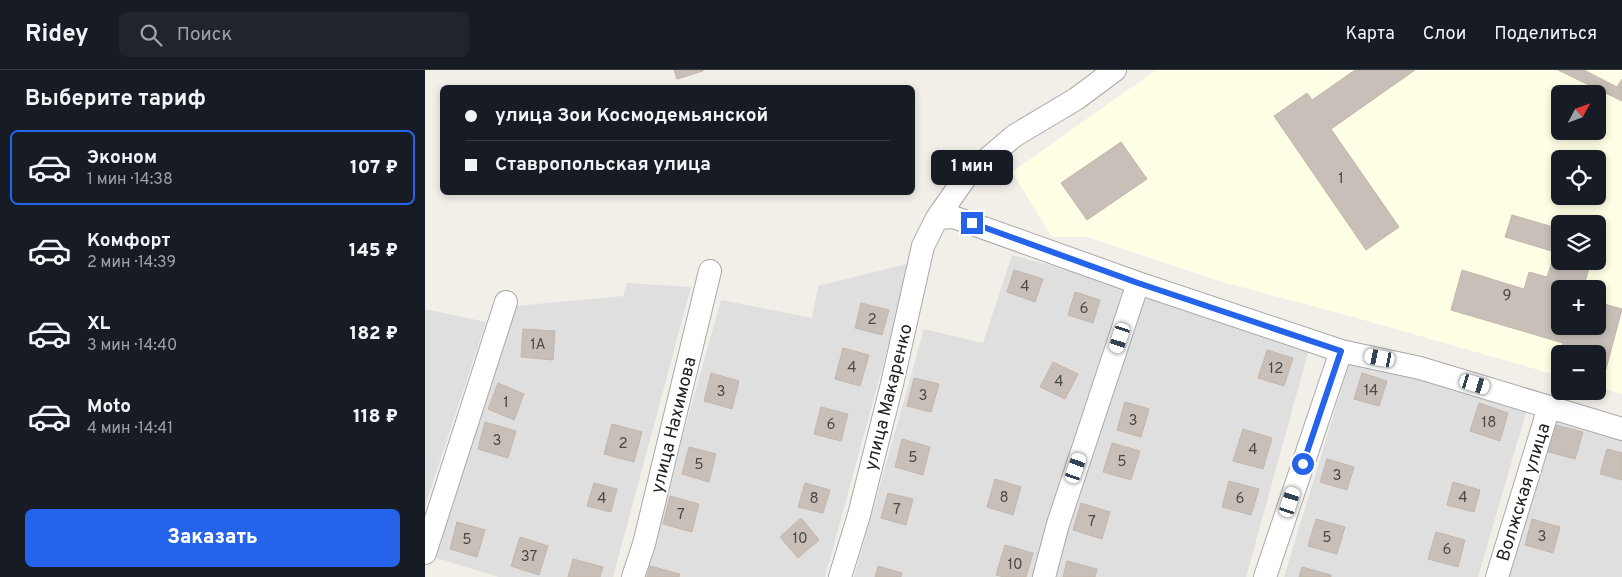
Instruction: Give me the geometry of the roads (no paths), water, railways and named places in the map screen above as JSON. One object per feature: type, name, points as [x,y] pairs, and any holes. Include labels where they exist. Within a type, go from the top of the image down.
[{"type":"street","name":"улица Макаренко","points":[[840,577],[859,515],[892,384],[923,246],[937,218],[965,178],[1014,136],[1076,99],[1115,70]]},
{"type":"street","points":[[937,218],[953,217],[1138,283],[1341,351],[1420,368],[1622,429]]},
{"type":"street","name":"улица Нахимова","points":[[633,577],[644,544],[710,271]]},
{"type":"street","points":[[1044,577],[1058,524],[1138,283]]},
{"type":"street","points":[[425,553],[505,302]]},
{"type":"street","points":[[1265,577],[1341,351]]},
{"type":"street","name":"Волжская улица","points":[[1497,577],[1549,407]]}]
